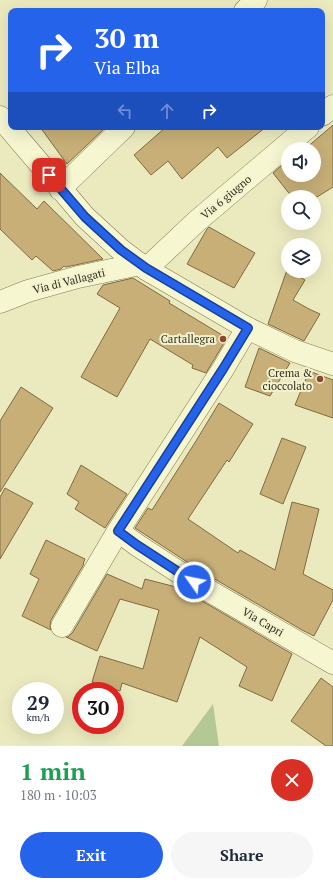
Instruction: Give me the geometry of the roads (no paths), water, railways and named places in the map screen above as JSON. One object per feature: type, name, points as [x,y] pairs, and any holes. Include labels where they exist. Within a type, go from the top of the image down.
[{"type":"street","points":[[248,8],[256,0]]},
{"type":"street","points":[[325,113],[333,106]]},
{"type":"street","points":[[0,117],[8,127]]},
{"type":"street","points":[[11,130],[85,217],[121,250],[143,266],[248,328],[295,351],[333,364]]},
{"type":"street","points":[[60,189],[121,130]]},
{"type":"street","name":"Via 6 giugno","points":[[143,266],[304,130]]},
{"type":"street","name":"Via di Vallagati","points":[[0,302],[28,291],[72,278],[143,266]]},
{"type":"street","points":[[62,626],[118,531],[248,328]]},
{"type":"street","name":"Via Capri","points":[[118,531],[194,582],[333,663]]},
{"type":"place","name":"Cartallegra","points":[[223,339]]},
{"type":"place","name":"Crema & cioccolato","points":[[320,379]]}]
